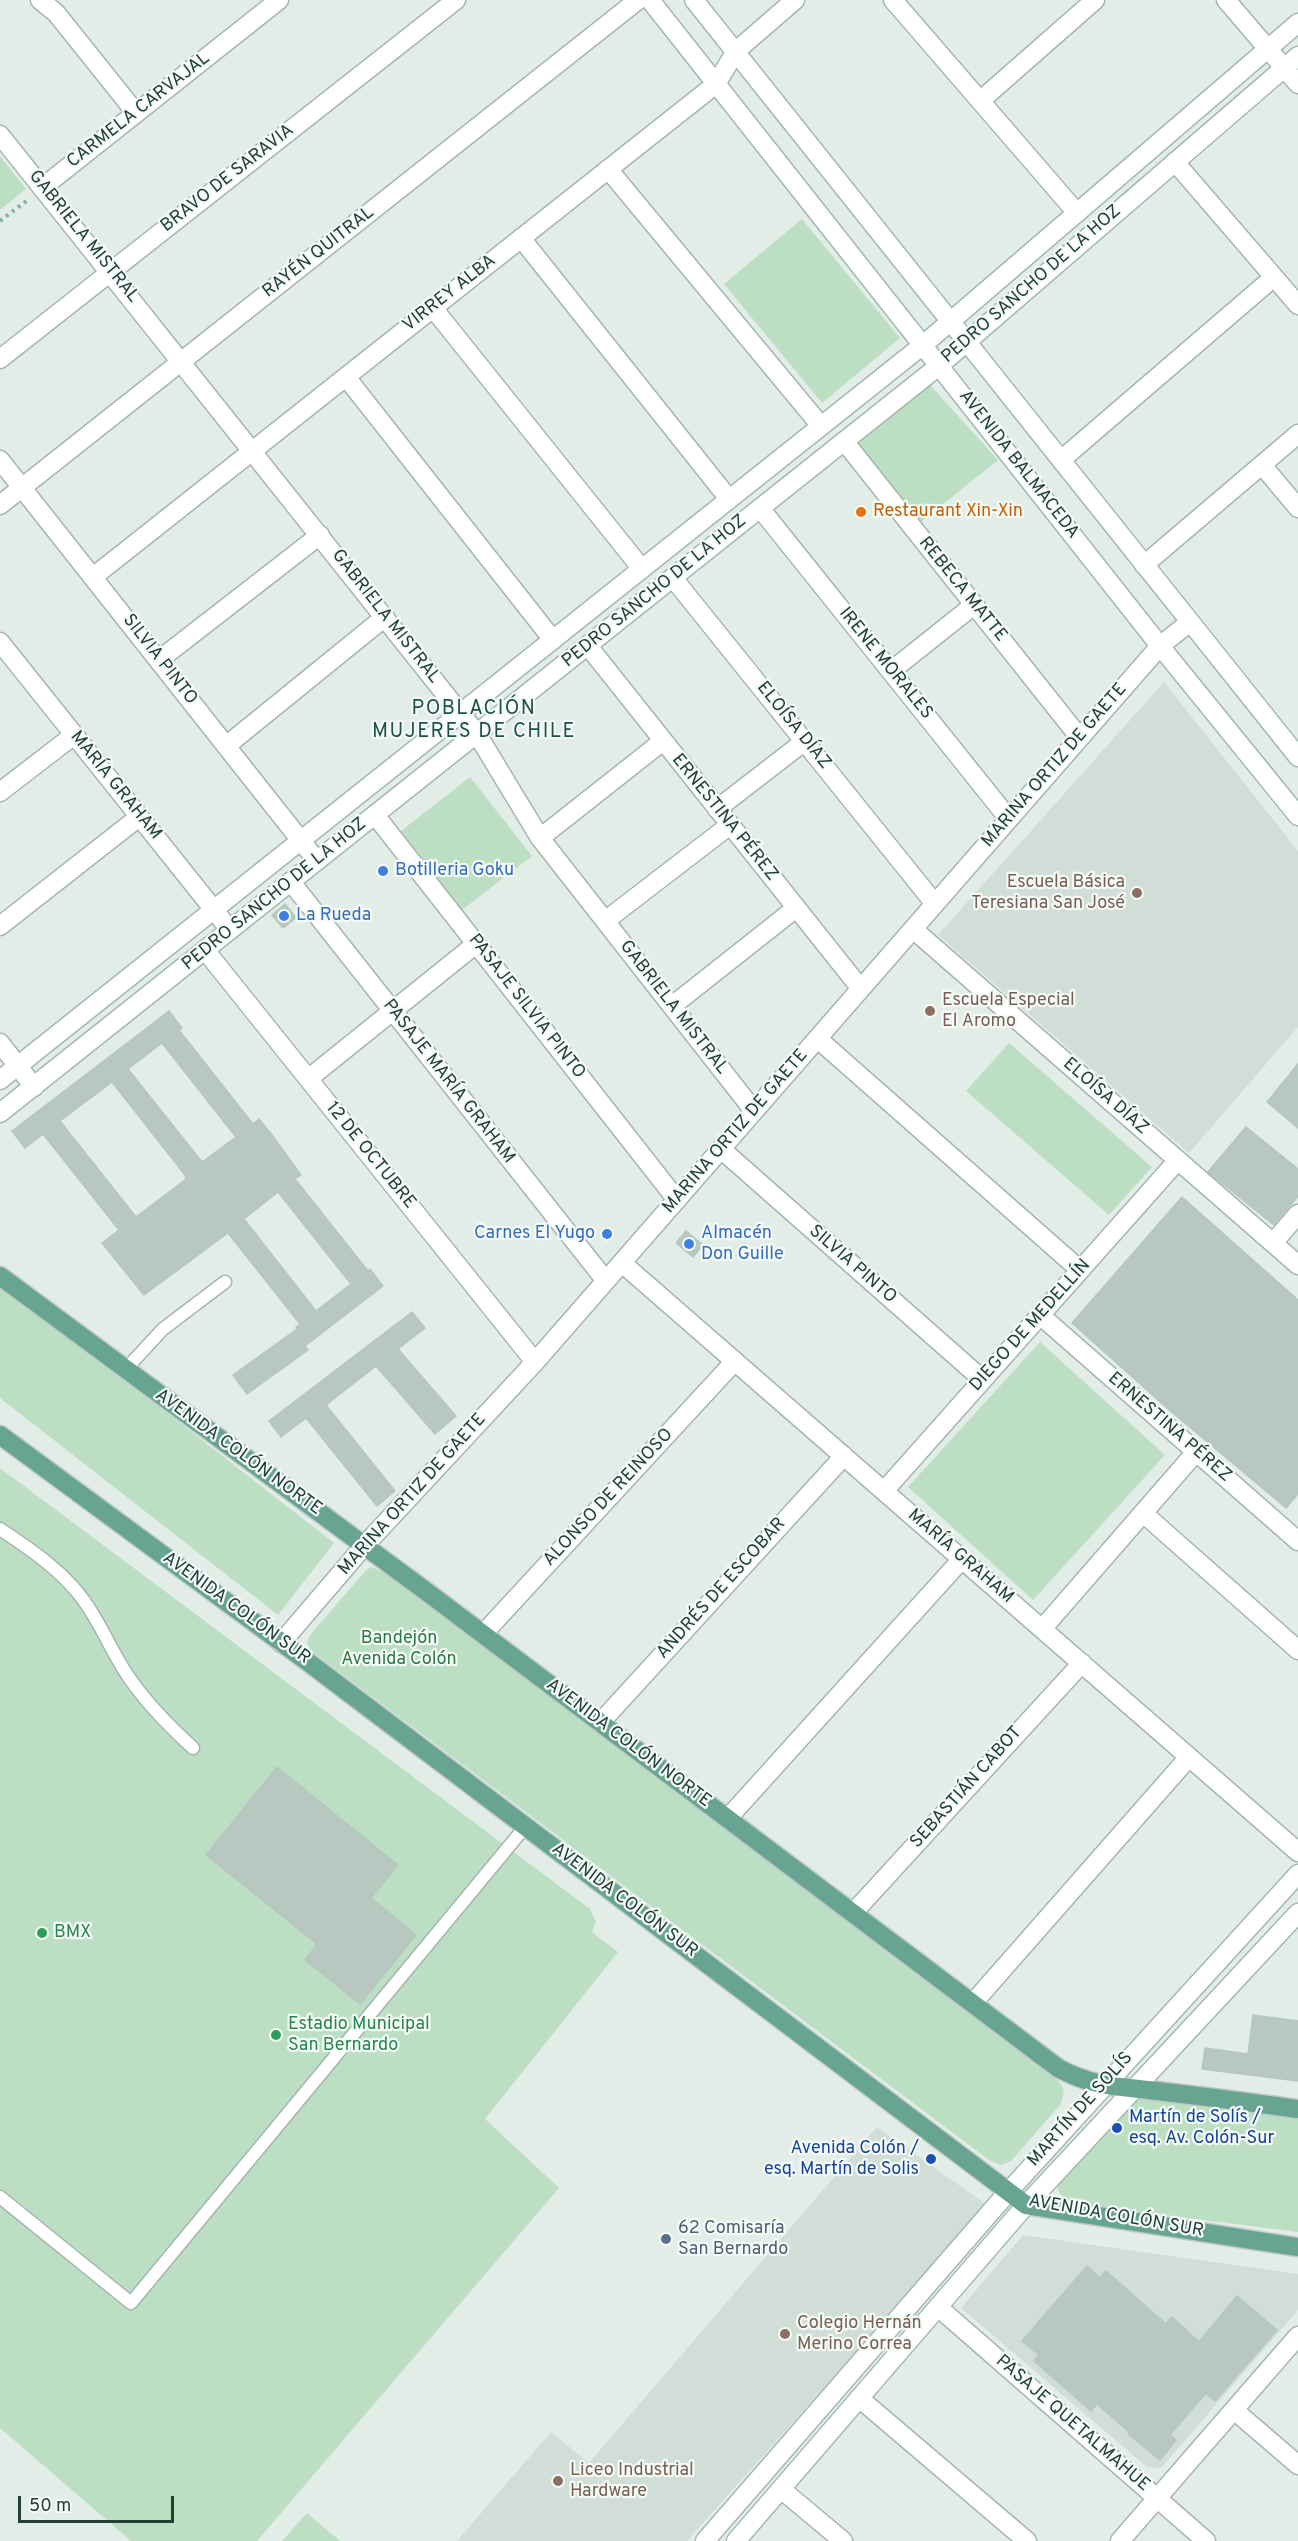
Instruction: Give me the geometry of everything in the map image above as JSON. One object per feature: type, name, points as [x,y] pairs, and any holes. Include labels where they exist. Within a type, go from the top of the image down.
[{"type":"main road","name":"AVENIDA COLÓN NORTE","points":[[0,1276],[483,1634],[1058,2067],[1073,2076],[1102,2086],[1137,2088],[1298,2109]]},
{"type":"main road","name":"AVENIDA COLÓN SUR","points":[[0,1435],[281,1643],[1026,2205],[1298,2247]]},
{"type":"street","points":[[40,0],[56,13],[136,113]]},
{"type":"street","name":"CARMELA CARVAJAL","points":[[43,187],[279,0]]},
{"type":"street","name":"BRAVO DE SARAVIA","points":[[0,359],[456,0]]},
{"type":"street","name":"RAYÉN QUITRAL","points":[[0,505],[638,0]]},
{"type":"street","name":"AVENIDA BALMACEDA","points":[[650,0],[1160,646],[1298,816]]},
{"type":"street","name":"AVENIDA BALMACEDA","points":[[694,0],[1298,758]]},
{"type":"street","name":"VIRREY ALBA","points":[[93,577],[716,84],[736,51],[795,0]]},
{"type":"street","points":[[893,0],[1077,213]]},
{"type":"street","points":[[980,101],[1095,0]]},
{"type":"street","points":[[1226,0],[1268,49],[1291,62],[1298,84]]},
{"type":"street","name":"PEDRO SANCHO DE LA HOZ","points":[[0,1080],[923,345],[1298,23]]},
{"type":"street","name":"PEDRO SANCHO DE LA HOZ","points":[[0,1113],[940,365],[1291,62]]},
{"type":"street","name":"GABRIELA MISTRAL","points":[[0,135],[461,713],[477,734],[540,838],[754,1111]]},
{"type":"street","points":[[1175,162],[1298,305]]},
{"type":"street","points":[[608,169],[821,426]]},
{"type":"street","points":[[521,238],[729,499]]},
{"type":"street","points":[[1061,460],[1274,277]]},
{"type":"street","points":[[433,308],[642,569]]},
{"type":"street","points":[[346,377],[553,640]]},
{"type":"street","points":[[1144,565],[1298,434]]},
{"type":"street","name":"REBECA MATTE","points":[[844,441],[1080,738]]},
{"type":"street","name":"SILVIA PINTO","points":[[0,460],[317,861]]},
{"type":"street","points":[[1262,465],[1298,508]]},
{"type":"street","name":"IRENE MORALES","points":[[760,508],[1009,819]]},
{"type":"street","points":[[159,660],[320,535]]},
{"type":"street","name":"ELOÍSA DÍAZ","points":[[673,578],[935,904]]},
{"type":"street","points":[[891,671],[974,605]]},
{"type":"street","points":[[226,746],[385,617]]},
{"type":"street","name":"MARINA ORTIZ DE GAETE","points":[[281,1643],[364,1546],[535,1362],[1160,646],[1190,622]]},
{"type":"street","name":"ERNESTINA PÉREZ","points":[[588,646],[861,989]]},
{"type":"street","name":"MARÍA GRAHAM","points":[[2,648],[230,930]]},
{"type":"street","points":[[0,792],[74,735]]},
{"type":"street","points":[[540,838],[663,741]]},
{"type":"street","points":[[717,809],[805,741]]},
{"type":"street","name":"PASAJE SILVIA PINTO","points":[[375,815],[677,1200]]},
{"type":"street","points":[[0,926],[139,817]]},
{"type":"street","points":[[605,921],[730,825]]},
{"type":"street","name":"PASAJE MARÍA GRAHAM","points":[[291,882],[606,1281]]},
{"type":"street","points":[[672,1006],[796,908]]},
{"type":"street","name":"ELOÍSA DÍAZ","points":[[913,929],[1298,1265]]},
{"type":"street","points":[[308,1079],[476,944]]},
{"type":"street","name":"12 DE OCTUBRE","points":[[205,950],[535,1362]]},
{"type":"street","points":[[818,1039],[1080,1270]]},
{"type":"street","points":[[0,1043],[34,1087]]},
{"type":"street","name":"SILVIA PINTO","points":[[721,1149],[983,1380]]},
{"type":"street","name":"DIEGO DE MEDELLÍN","points":[[884,1491],[1178,1160]]},
{"type":"street","points":[[1273,1243],[1298,1214]]},
{"type":"street","name":"MARÍA GRAHAM","points":[[622,1263],[1298,1852]]},
{"type":"street","name":"ERNESTINA PÉREZ","points":[[1041,1315],[1298,1541]]},
{"type":"street","name":"ALONSO DE REINOSO","points":[[483,1634],[735,1361]]},
{"type":"street","points":[[1042,1629],[1196,1452]]},
{"type":"street","name":"ANDRÉS DE ESCOBAR","points":[[600,1723],[843,1456]]},
{"type":"street","points":[[1143,1513],[1298,1650]]},
{"type":"street","points":[[728,1818],[962,1559]]},
{"type":"street","name":"SEBASTIÁN CABOT","points":[[853,1913],[1082,1663]]},
{"type":"street","points":[[973,2003],[1189,1757]]},
{"type":"street","name":"MARTÍN DE SOLÍS","points":[[705,2541],[1102,2086],[1298,1874]]},
{"type":"street","name":"MARTÍN DE SOLÍS","points":[[736,2541],[1026,2205],[1298,1913]]},
{"type":"street","name":"PASAJE QUETALMAHUE","points":[[938,2307],[1206,2541]]},
{"type":"street","points":[[1120,2541],[1298,2336]]},
{"type":"street","points":[[859,2398],[1027,2541]]},
{"type":"street","points":[[1234,2410],[1298,2465]]},
{"type":"street","points":[[781,2489],[843,2541]]},
{"type":"lane","points":[[125,1370],[163,1329],[225,1282]]},
{"type":"lane","points":[[0,1529],[42,1557],[79,1593],[127,1675],[158,1714],[193,1748]]},
{"type":"lane","points":[[0,2197],[131,2303],[525,1827]]},
{"type":"path","points":[[0,221],[43,187]]},
{"type":"shaded area","name":"Escuela Básica Teresiana San José","points":[[1164,682],[1298,851],[1298,1027],[1189,1153],[938,935]]},
{"type":"shaded area","name":"Colegio Hernán Merino Correa","points":[[877,2127],[987,2205],[687,2541],[457,2541],[551,2432],[589,2463]]},
{"type":"shaded area","name":"Colegio Hernán Merino Correa","points":[[1023,2235],[1298,2274],[1298,2310],[1161,2468],[1147,2467],[961,2308]]},
{"type":"green space","points":[[0,156],[26,189],[0,210]]},
{"type":"green space","points":[[802,219],[900,338],[822,403],[724,284]]},
{"type":"green space","points":[[930,385],[998,460],[921,522],[858,443]]},
{"type":"green space","points":[[470,777],[532,856],[462,910],[401,831]]},
{"type":"green space","points":[[1009,1043],[1152,1167],[1109,1215],[966,1091]]},
{"type":"green space","points":[[0,1282],[334,1543],[278,1615],[0,1398]]},
{"type":"green space","points":[[1040,1342],[1165,1455],[1033,1600],[908,1487]]},
{"type":"green space","name":"Estadio Municipal San Bernardo","points":[[0,1468],[590,1909],[596,1922],[592,1932],[618,1952],[485,2119],[559,2188],[257,2541],[131,2541],[0,2428]]},
{"type":"green space","name":"Bandejón Avenida Colón","points":[[371,1567],[386,1573],[1058,2080],[1064,2090],[1061,2104],[1011,2161],[1001,2165],[989,2160],[310,1650],[307,1643],[310,1635]]},
{"type":"green space","points":[[1149,2098],[1298,2117],[1298,2232],[1085,2205],[1063,2197],[1057,2184],[1135,2100]]},
{"type":"green space","points":[[307,2513],[340,2541],[282,2541]]},
{"type":"building","name":"La Rueda","points":[[285,904],[296,918],[283,928],[272,915]]},
{"type":"building","points":[[169,1011],[182,1028],[179,1030],[253,1124],[259,1119],[272,1135],[301,1175],[295,1179],[368,1271],[370,1269],[383,1286],[305,1346],[308,1350],[247,1394],[233,1375],[297,1329],[296,1327],[300,1324],[228,1233],[144,1295],[102,1243],[119,1230],[43,1134],[25,1148],[12,1131]],"holes":[[[162,1043],[236,1137],[202,1162],[128,1069]],[[112,1082],[186,1179],[136,1217],[60,1121]],[[278,1192],[351,1284],[316,1311],[244,1219]]]},
{"type":"building","points":[[1298,1064],[1298,1128],[1267,1102]]},
{"type":"building","points":[[1246,1127],[1298,1169],[1298,1196],[1274,1225],[1208,1172]]},
{"type":"building","points":[[1182,1197],[1298,1300],[1298,1494],[1286,1508],[1167,1408],[1072,1323]]},
{"type":"building","name":"Almacén Don Guille","points":[[686,1231],[703,1245],[693,1257],[676,1243]]},
{"type":"building","points":[[412,1312],[425,1328],[398,1349],[456,1416],[435,1434],[376,1366],[326,1405],[395,1491],[377,1506],[306,1418],[281,1437],[269,1421]]},
{"type":"building","points":[[277,1767],[398,1865],[371,1898],[416,1935],[360,2004],[305,1960],[317,1944],[206,1855]]},
{"type":"building","points":[[1253,2015],[1298,2021],[1298,2081],[1202,2069],[1205,2048],[1248,2054]]},
{"type":"building","points":[[1087,2266],[1100,2278],[1106,2271],[1166,2324],[1172,2317],[1199,2342],[1237,2296],[1277,2330],[1215,2401],[1206,2393],[1170,2435],[1176,2440],[1160,2460],[1128,2434],[1129,2432],[1097,2404],[1091,2411],[1034,2361],[1039,2355],[1022,2341]]},
{"type":"place","name":"Restaurant Xin-Xin","points":[[861,512]]},
{"type":"place","name":"Botilleria Goku","points":[[383,871]]},
{"type":"place","name":"Escuela Básica Teresiana San José","points":[[1137,893]]},
{"type":"place","name":"La Rueda","points":[[284,916]]},
{"type":"place","name":"Escuela Especial El Aromo","points":[[930,1011]]},
{"type":"place","name":"Carnes El Yugo","points":[[607,1234]]},
{"type":"place","name":"Almacén Don Guille","points":[[689,1244]]},
{"type":"place","name":"BMX","points":[[42,1933]]},
{"type":"place","name":"Estadio Municipal San Bernardo","points":[[276,2035]]},
{"type":"place","name":"Martín de Solís / esq. Av. Colón-Sur","points":[[1117,2128]]},
{"type":"place","name":"Avenida Colón / esq. Martín de Solis","points":[[931,2159]]},
{"type":"place","name":"62 Comisaría San Bernardo","points":[[666,2239]]},
{"type":"place","name":"Colegio Hernán Merino Correa","points":[[785,2334]]},
{"type":"place","name":"Liceo Industrial Hardware","points":[[558,2481]]},
{"type":"district","name":"POBLACIÓN MUJERES DE CHILE","points":[[474,722]]}]
